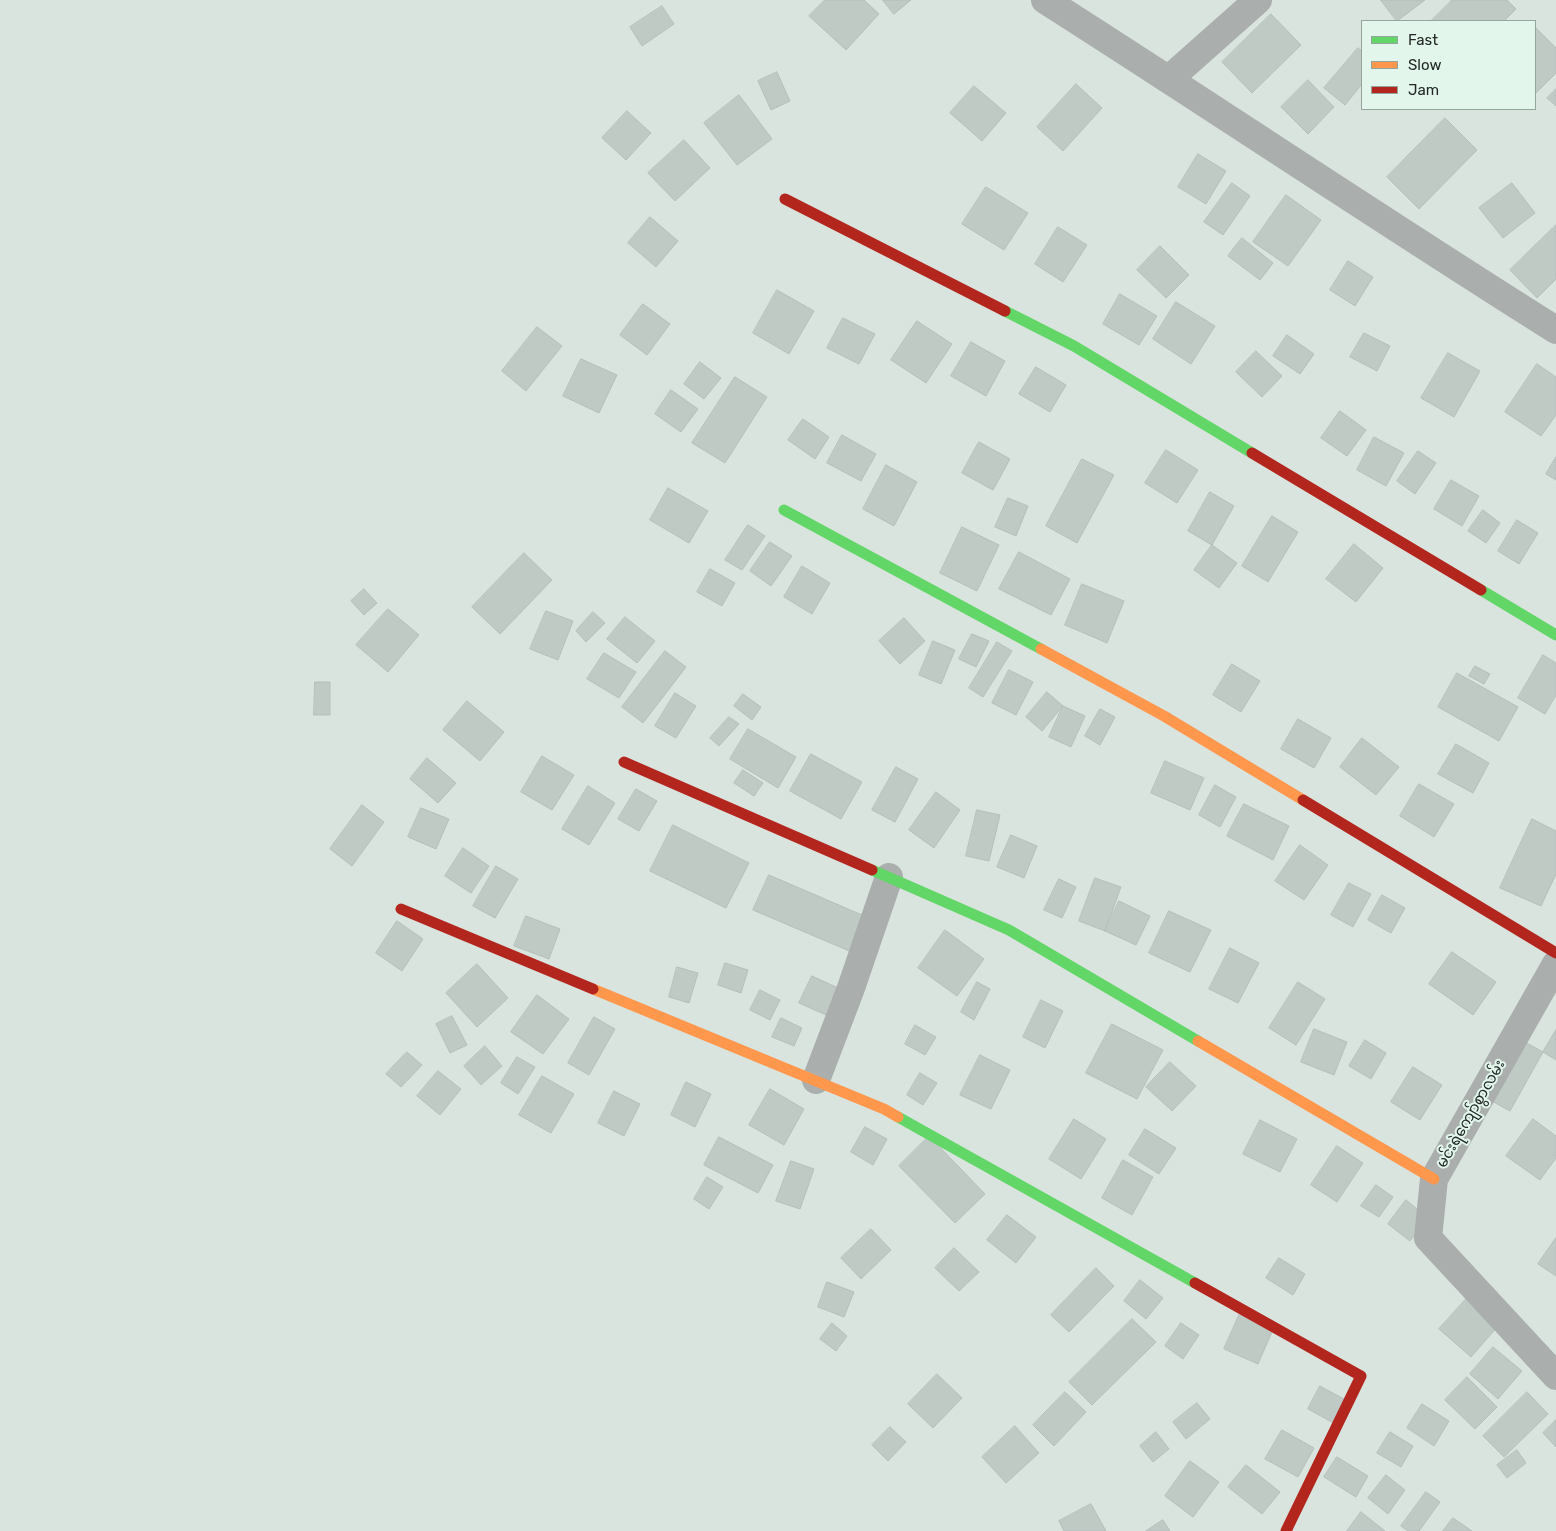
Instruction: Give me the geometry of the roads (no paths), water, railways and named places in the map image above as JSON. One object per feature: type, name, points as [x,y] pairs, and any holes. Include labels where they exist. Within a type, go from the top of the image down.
[{"type":"street","points":[[1045,0],[1170,79],[1409,238],[1556,330]]},
{"type":"street","points":[[1170,79],[1258,0]]},
{"type":"street","points":[[785,199],[1074,346],[1556,635]]},
{"type":"street","points":[[784,510],[1164,716],[1556,953]]},
{"type":"street","points":[[624,762],[1009,930],[1434,1179]]},
{"type":"street","points":[[816,1080],[851,988],[889,877]]},
{"type":"street","points":[[401,909],[884,1109],[1361,1376],[1286,1531]]},
{"type":"street","name":"မင်းရဲကျော်စွာလမ်း","points":[[1556,964],[1434,1179],[1428,1238],[1492,1310],[1556,1376]]}]
